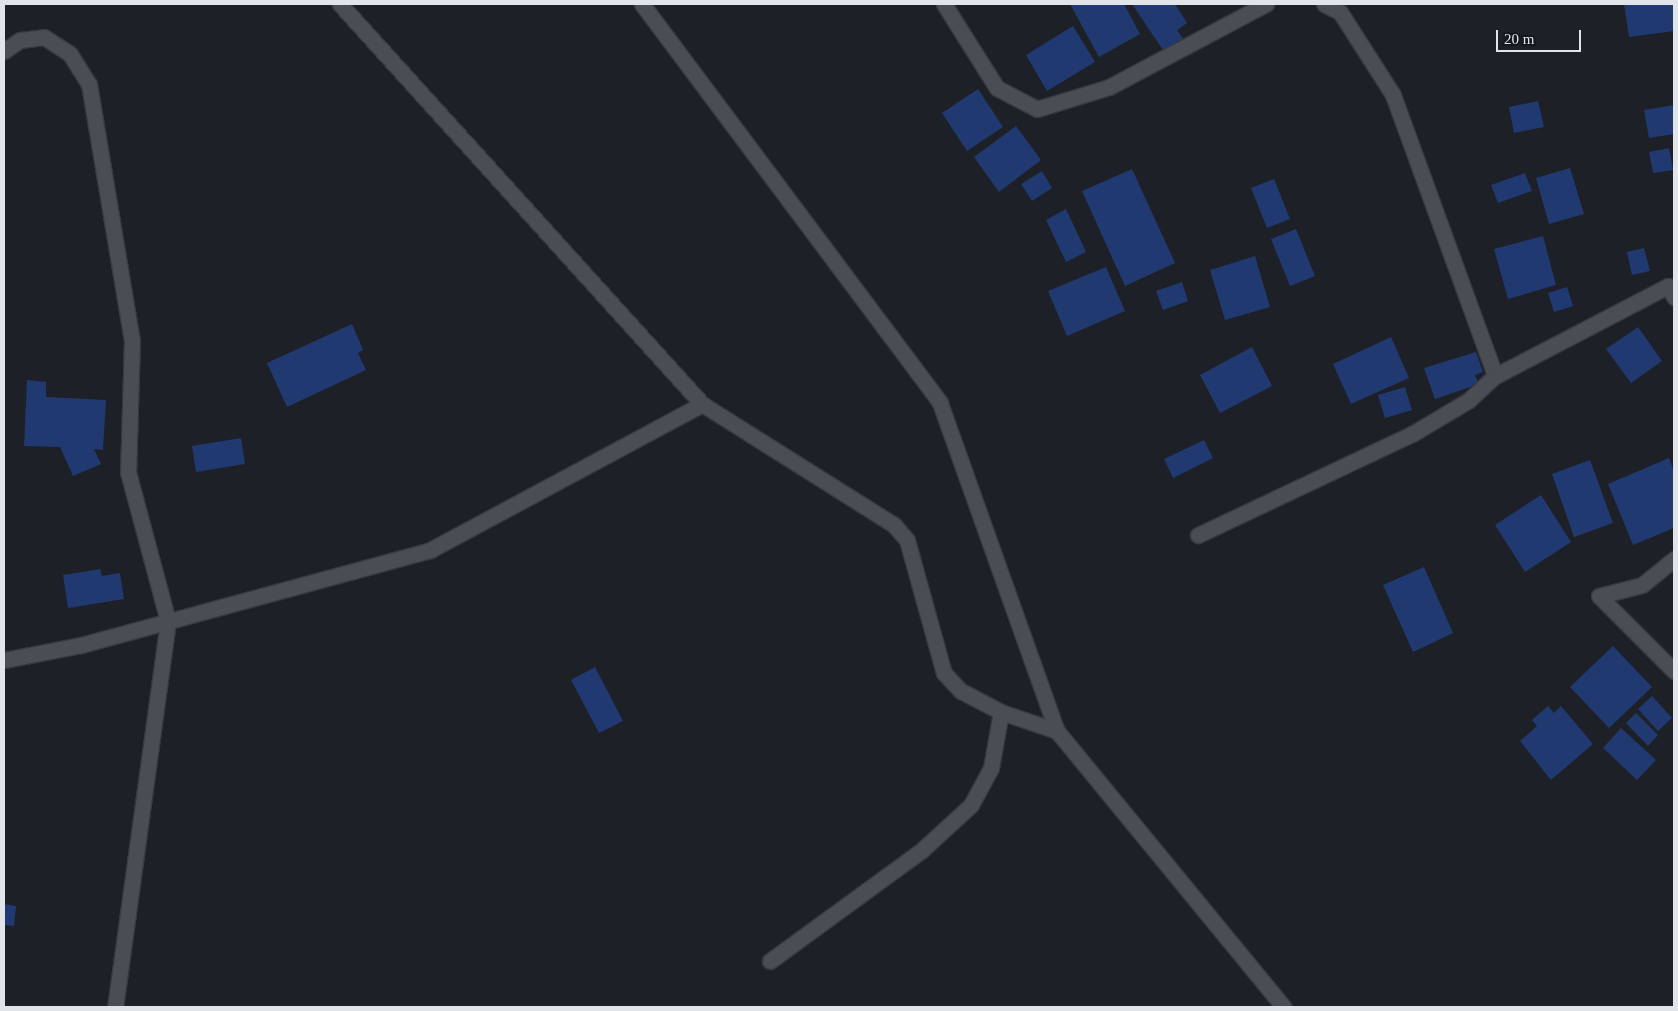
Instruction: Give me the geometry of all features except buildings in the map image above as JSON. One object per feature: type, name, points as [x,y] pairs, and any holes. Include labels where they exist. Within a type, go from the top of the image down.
[{"type":"street","points":[[340,4],[702,404],[894,525],[907,540],[944,673],[961,690],[1001,712],[1057,731]]},
{"type":"street","points":[[642,4],[940,403],[1057,731],[1284,1007]]},
{"type":"street","points":[[944,4],[997,88],[1038,109],[1109,87],[1266,4]]},
{"type":"street","points":[[1324,4],[1340,12],[1393,95],[1495,376]]},
{"type":"street","points":[[4,51],[20,40],[44,37],[70,54],[89,84],[132,340],[128,472],[168,621],[115,1007]]},
{"type":"street","points":[[1198,535],[1412,434],[1469,400],[1495,376],[1668,286],[1674,298]]},
{"type":"street","points":[[4,660],[81,645],[430,550],[702,404]]},
{"type":"street","points":[[1674,559],[1642,585],[1599,596],[1674,672]]},
{"type":"street","points":[[770,961],[922,850],[971,805],[991,768],[1001,712]]}]
